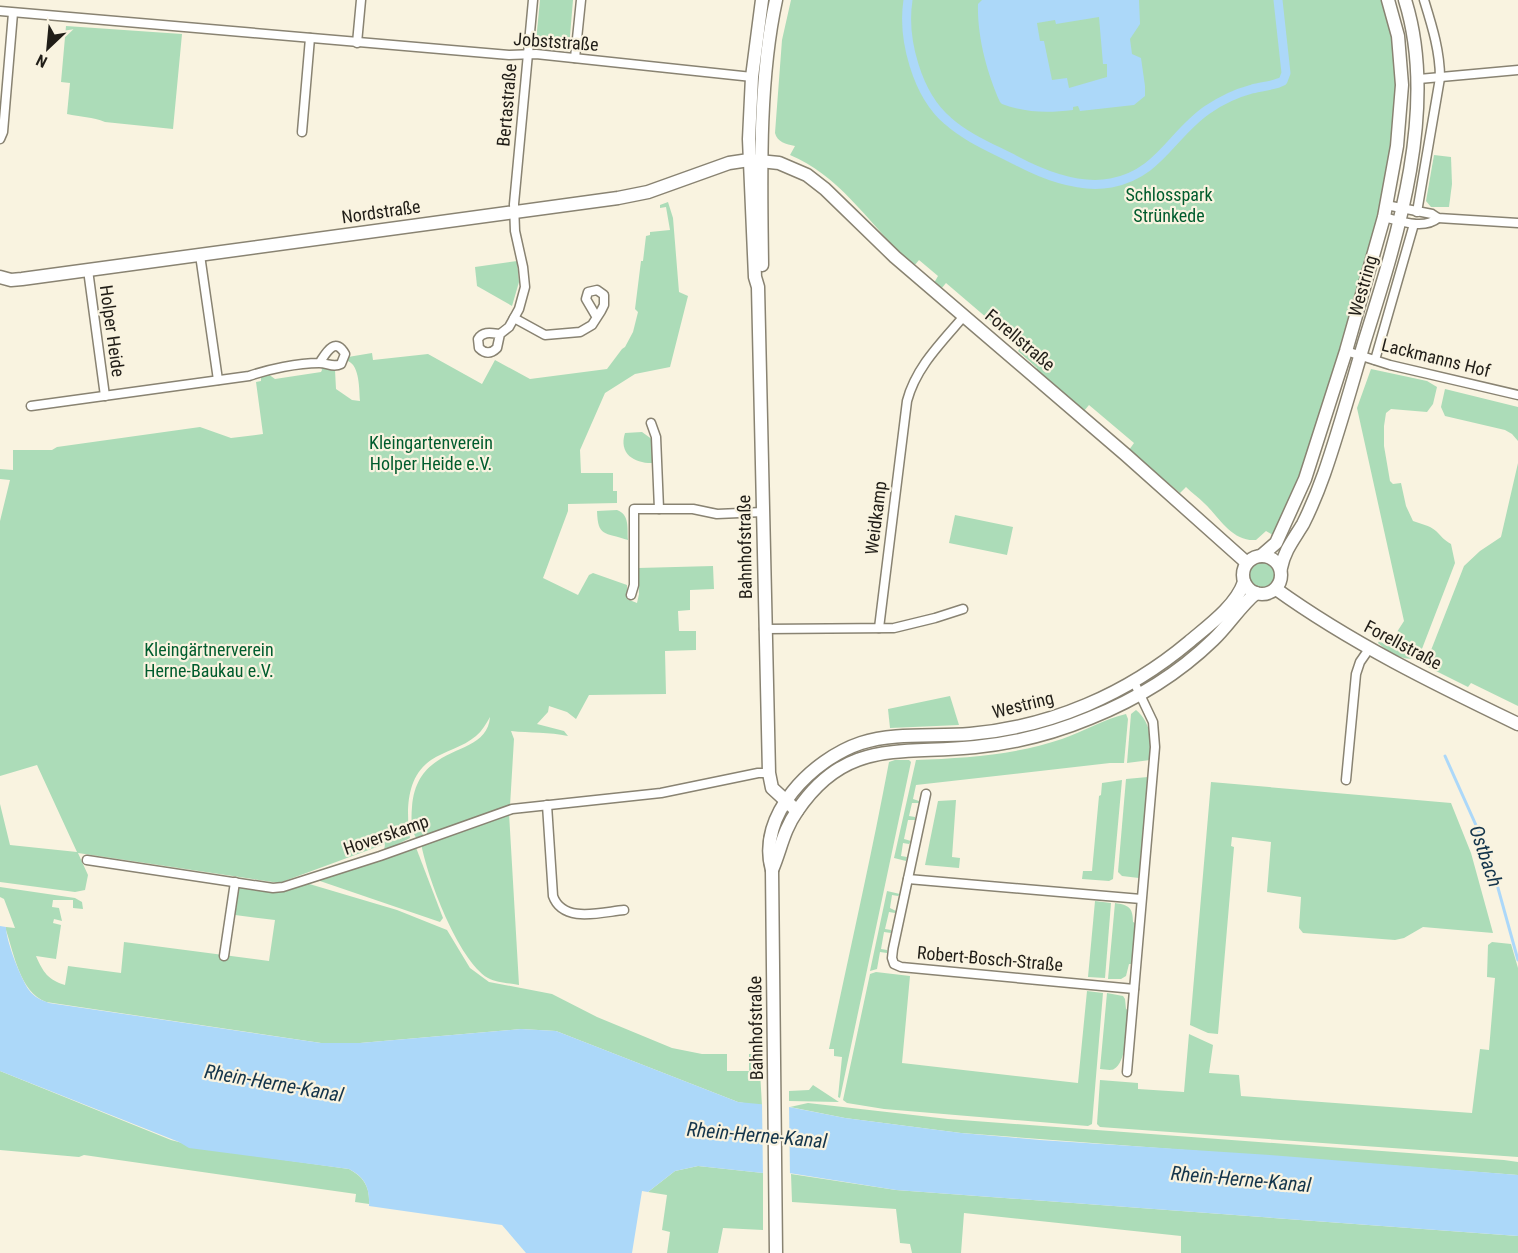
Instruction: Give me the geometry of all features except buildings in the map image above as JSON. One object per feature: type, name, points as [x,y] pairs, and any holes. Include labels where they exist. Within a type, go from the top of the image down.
[{"type":"main road","name":"Bahnhofstraße","points":[[762,0],[752,76],[755,277],[758,287],[769,772],[772,788],[797,811]]},
{"type":"main road","name":"Bahnhofstraße","points":[[755,160],[776,0]]},
{"type":"main road","name":"Westring","points":[[1261,556],[1276,543],[1305,479],[1346,351],[1385,211],[1397,146],[1402,85],[1399,44],[1388,0]]},
{"type":"main road","name":"Westring","points":[[1281,568],[1285,554],[1303,524],[1324,476],[1400,215],[1412,157],[1419,79],[1415,40],[1405,0]]},
{"type":"main road","name":"Nordstraße","points":[[0,277],[10,280],[22,279],[633,195],[729,162],[755,160]]},
{"type":"main road","name":"Forellstraße","points":[[755,160],[779,163],[800,172],[825,189],[895,257],[1126,455],[1247,563]]},
{"type":"main road","points":[[1261,556],[1273,559],[1281,568],[1281,579],[1276,589],[1267,594],[1256,594],[1244,582],[1243,572],[1247,563],[1261,556]]},
{"type":"main road","name":"Westring","points":[[786,801],[819,764],[847,748],[896,737],[973,734],[1020,727],[1138,688],[1205,629],[1236,598],[1244,582]]},
{"type":"main road","name":"Forellstraße","points":[[1276,589],[1369,649],[1518,724]]},
{"type":"main road","name":"Westring","points":[[772,870],[785,831],[797,811],[818,786],[839,768],[865,756],[885,752],[976,747],[1024,739],[1073,725],[1196,656],[1256,594]]},
{"type":"main road","name":"Bahnhofstraße","points":[[776,1253],[772,870],[769,859],[770,839],[776,819],[786,801]]},
{"type":"street","points":[[357,43],[361,0]]},
{"type":"street","name":"Bertastraße","points":[[514,318],[525,287],[514,213],[533,0]]},
{"type":"street","points":[[575,58],[581,0]]},
{"type":"street","points":[[1417,212],[1440,78],[1436,43],[1424,0]]},
{"type":"street","name":"Jobststraße","points":[[0,11],[357,43],[575,58],[752,76]]},
{"type":"street","points":[[0,139],[3,132],[13,13]]},
{"type":"street","points":[[302,132],[310,38]]},
{"type":"street","points":[[1419,79],[1518,70]]},
{"type":"street","points":[[1385,211],[1400,215],[1414,224],[1432,223],[1438,218]]},
{"type":"street","points":[[1400,215],[1417,212],[1432,214],[1438,218],[1518,223]]},
{"type":"street","name":"Westring","points":[[1375,360],[1414,224]]},
{"type":"street","points":[[200,255],[218,380]]},
{"type":"street","name":"Holper Heide","points":[[88,270],[105,396]]},
{"type":"street","points":[[500,334],[514,318],[545,335],[580,332],[592,325],[596,316]]},
{"type":"street","name":"Weidkamp","points":[[879,628],[906,401],[924,363],[964,316]]},
{"type":"street","name":"Lackmanns Hof","points":[[1346,351],[1518,395]]},
{"type":"street","name":"Holper Heide","points":[[31,406],[218,380],[320,362]]},
{"type":"street","points":[[651,423],[656,437],[659,509]]},
{"type":"street","points":[[631,595],[634,585],[634,509],[693,508],[717,514],[762,512]]},
{"type":"street","points":[[764,629],[894,628],[963,609]]},
{"type":"street","points":[[1346,780],[1356,674],[1360,662],[1369,649]]},
{"type":"street","points":[[1127,1072],[1155,747],[1153,722],[1138,688]]},
{"type":"street","name":"Hoverskamp","points":[[87,860],[273,888],[292,886],[502,812],[661,793],[769,772]]},
{"type":"street","name":"Robert-Bosch-Straße","points":[[926,794],[893,949],[894,964],[901,967],[1134,989]]},
{"type":"street","points":[[547,805],[553,896],[558,906],[571,914],[624,910]]},
{"type":"street","points":[[908,879],[1142,899]]},
{"type":"street","points":[[224,956],[235,882]]},
{"type":"green space","points":[[540,0],[573,0],[569,48],[540,45],[536,41]]},
{"type":"green space","name":"Schlosspark Strünkede","points":[[791,0],[1382,0],[1394,39],[1397,74],[1394,127],[1380,209],[1371,249],[1307,462],[1276,537],[1266,531],[1256,540],[1240,537],[1227,528],[1186,487],[1180,493],[1129,450],[1134,443],[1089,405],[1084,411],[1036,370],[1037,368],[1018,351],[1021,347],[946,283],[941,289],[934,283],[938,276],[919,260],[914,266],[826,176],[790,155],[795,146],[780,141],[775,133],[782,40]]},
{"type":"green space","points":[[66,26],[182,34],[173,129],[105,122],[67,114],[70,83],[61,82]]},
{"type":"green space","points":[[1434,155],[1451,157],[1452,184],[1449,207],[1431,207],[1426,201]]},
{"type":"green space","points":[[668,202],[673,218],[679,292],[688,296],[670,367],[635,374],[605,393],[580,450],[581,473],[613,473],[613,491],[617,491],[617,503],[568,504],[568,511],[543,578],[578,595],[589,575],[593,573],[627,585],[627,599],[637,603],[638,568],[713,566],[714,589],[690,590],[690,610],[678,611],[679,631],[696,631],[696,650],[665,651],[666,694],[589,695],[576,719],[567,712],[549,706],[548,712],[537,724],[564,731],[568,736],[511,731],[514,739],[510,806],[417,839],[413,828],[412,807],[417,786],[426,771],[438,760],[477,740],[486,730],[490,717],[476,736],[431,760],[417,776],[412,785],[408,806],[410,838],[384,851],[385,844],[279,883],[78,853],[88,875],[85,890],[75,892],[0,882],[0,804],[10,845],[77,852],[37,765],[0,776],[0,521],[10,480],[0,479],[0,469],[13,470],[13,450],[52,450],[57,447],[200,427],[231,438],[263,434],[256,382],[261,381],[261,375],[268,374],[275,379],[321,372],[321,367],[335,370],[336,389],[352,400],[360,401],[357,373],[348,361],[348,357],[372,353],[373,360],[428,354],[482,384],[495,360],[530,379],[607,369],[625,347],[633,332],[638,312],[635,309],[646,236],[650,235],[650,232],[670,230],[666,207],[660,208],[660,205]]},
{"type":"green space","points":[[517,261],[519,282],[512,306],[477,286],[475,267]]},
{"type":"green space","points":[[1371,369],[1427,381],[1437,387],[1433,404],[1427,412],[1391,409],[1386,413],[1384,426],[1384,446],[1390,481],[1393,484],[1401,483],[1406,506],[1413,521],[1433,529],[1451,544],[1455,563],[1420,654],[1410,659],[1393,654],[1378,643],[1379,641],[1388,646],[1404,621],[1357,408]]},
{"type":"green space","points":[[1445,389],[1518,407],[1518,441],[1505,430],[1445,416],[1441,407]]},
{"type":"green space","points":[[642,432],[653,440],[654,463],[635,460],[630,457],[624,447],[625,433]]},
{"type":"green space","points":[[1518,463],[1518,706],[1471,683],[1468,687],[1426,666],[1426,663],[1464,566],[1480,551],[1501,537]]},
{"type":"green space","points":[[617,510],[626,519],[628,540],[604,532],[599,525],[597,511]]},
{"type":"green space","points":[[955,515],[1013,527],[1007,555],[949,543]]},
{"type":"green space","points":[[1262,560],[1272,564],[1276,574],[1272,584],[1262,588],[1252,584],[1248,574],[1252,564]]},
{"type":"green space","points":[[950,696],[959,725],[890,728],[888,709]]},
{"type":"green space","points":[[1136,710],[1148,727],[1150,760],[1127,763],[1131,714]]},
{"type":"green space","points":[[1126,714],[1128,719],[1124,763],[916,785],[913,799],[919,803],[912,803],[909,816],[915,817],[915,820],[908,820],[904,839],[911,841],[909,844],[903,843],[901,856],[907,857],[906,861],[894,858],[916,760],[971,757],[1026,749],[1062,739]]},
{"type":"green space","points":[[895,760],[911,762],[840,1098],[838,1097],[842,1057],[834,1056],[834,1049],[829,1049],[889,762]]},
{"type":"green space","points":[[1148,777],[1139,878],[1122,876],[1118,872],[1126,779]]},
{"type":"green space","points":[[1122,780],[1113,879],[1109,881],[1082,879],[1083,871],[1092,871],[1102,783]]},
{"type":"green space","points":[[1211,782],[1451,803],[1471,853],[1493,933],[1423,927],[1404,938],[1395,940],[1303,933],[1299,928],[1301,897],[1267,892],[1271,842],[1232,837],[1231,846],[1234,847],[1218,1034],[1208,1033],[1190,1025]]},
{"type":"green space","points":[[956,800],[952,857],[960,858],[959,868],[925,865],[938,801]]},
{"type":"green space","points":[[509,813],[519,985],[488,978],[466,954],[445,916],[424,858],[421,843]]},
{"type":"green space","points":[[415,845],[443,918],[440,922],[317,880]]},
{"type":"green space","points":[[306,883],[397,910],[447,930],[470,968],[489,982],[552,994],[597,1017],[672,1048],[702,1054],[727,1054],[727,1071],[749,1071],[749,1054],[759,1054],[762,1106],[738,1102],[556,1031],[521,1029],[360,1043],[321,1043],[46,1002],[30,990],[19,971],[6,930],[6,927],[15,928],[4,899],[0,897],[0,887],[75,898],[82,902],[83,909],[73,908],[73,900],[53,900],[52,907],[59,908],[62,921],[54,919],[53,923],[61,925],[56,959],[36,956],[47,975],[54,981],[65,985],[68,966],[121,973],[124,942],[269,961],[275,920],[235,915],[238,887]]},
{"type":"green space","points":[[887,891],[900,894],[892,895],[890,908],[896,911],[895,913],[889,912],[885,929],[891,930],[891,933],[884,932],[881,949],[887,950],[887,953],[880,952],[877,969],[870,971]]},
{"type":"green space","points":[[1095,901],[1111,903],[1105,978],[1088,977]]},
{"type":"green space","points":[[1115,903],[1129,908],[1135,923],[1132,964],[1129,964],[1126,976],[1121,979],[1108,979]]},
{"type":"green space","points":[[1492,942],[1511,944],[1518,968],[1518,1157],[1100,1127],[1097,1124],[1100,1080],[1138,1083],[1138,1089],[1184,1092],[1189,1034],[1213,1045],[1209,1073],[1239,1075],[1241,1096],[1472,1113],[1480,1049],[1489,1050],[1495,978],[1487,977],[1488,945]]},
{"type":"green space","points":[[876,972],[910,976],[902,1063],[1078,1083],[1087,991],[1103,993],[1092,1124],[1088,1126],[884,1109],[847,1103],[843,1100],[870,974]]},
{"type":"green space","points":[[1107,993],[1123,996],[1128,1010],[1124,1051],[1119,1065],[1111,1070],[1100,1069]]},
{"type":"green space","points":[[0,1071],[171,1140],[205,1149],[349,1169],[359,1175],[365,1183],[369,1204],[355,1202],[356,1194],[84,1155],[79,1157],[0,1150]]},
{"type":"green space","points":[[813,1085],[839,1102],[789,1101],[789,1091],[809,1090]]},
{"type":"green space","points":[[808,1103],[948,1119],[1504,1160],[1518,1162],[1518,1175],[961,1133],[845,1118],[790,1107]]},
{"type":"green space","points":[[698,1166],[763,1173],[763,1230],[723,1228],[718,1253],[667,1253],[670,1232],[662,1230],[667,1195],[648,1192],[675,1171]]},
{"type":"green space","points":[[791,1174],[896,1190],[1518,1236],[1518,1253],[1181,1253],[1181,1236],[964,1213],[961,1253],[912,1253],[910,1244],[900,1243],[896,1209],[792,1202]]},
{"type":"water","points":[[982,0],[1139,0],[1140,24],[1130,39],[1132,54],[1141,58],[1145,96],[1134,105],[1080,111],[1078,106],[1073,107],[1073,110],[1046,112],[1028,111],[1002,104],[991,79],[984,54],[979,29],[978,4]],"holes":[[[1099,17],[1103,64],[1107,64],[1107,77],[1069,88],[1067,78],[1052,80],[1044,41],[1040,41],[1037,23],[1055,20],[1056,24]]]},
{"type":"water","name":"Rhein-Herne-Kanal","points":[[0,926],[6,927],[14,960],[29,990],[33,995],[49,1003],[321,1043],[360,1043],[521,1029],[556,1031],[738,1102],[789,1107],[845,1118],[961,1133],[1518,1175],[1518,1236],[896,1190],[789,1173],[763,1173],[698,1166],[675,1171],[648,1192],[642,1191],[632,1253],[526,1253],[502,1225],[369,1206],[369,1194],[363,1179],[349,1169],[189,1148],[0,1071]]},
{"type":"pier","points":[[762,1103],[789,1104],[790,1177],[763,1176]]},
{"type":"waterway","points":[[908,0],[907,32],[914,65],[920,82],[937,110],[971,138],[1037,171],[1086,184],[1111,183],[1141,171],[1153,163],[1195,120],[1217,103],[1246,91],[1283,81],[1286,73],[1278,0]]},
{"type":"waterway","name":"Ostbach","points":[[1445,756],[1488,852],[1518,960]]},
{"type":"park label","name":"Kleingartenverein Holper Heide e.V.","points":[[431,453]]},
{"type":"park label","name":"Kleingärtnerverein Herne-Baukau e.V.","points":[[209,660]]}]
